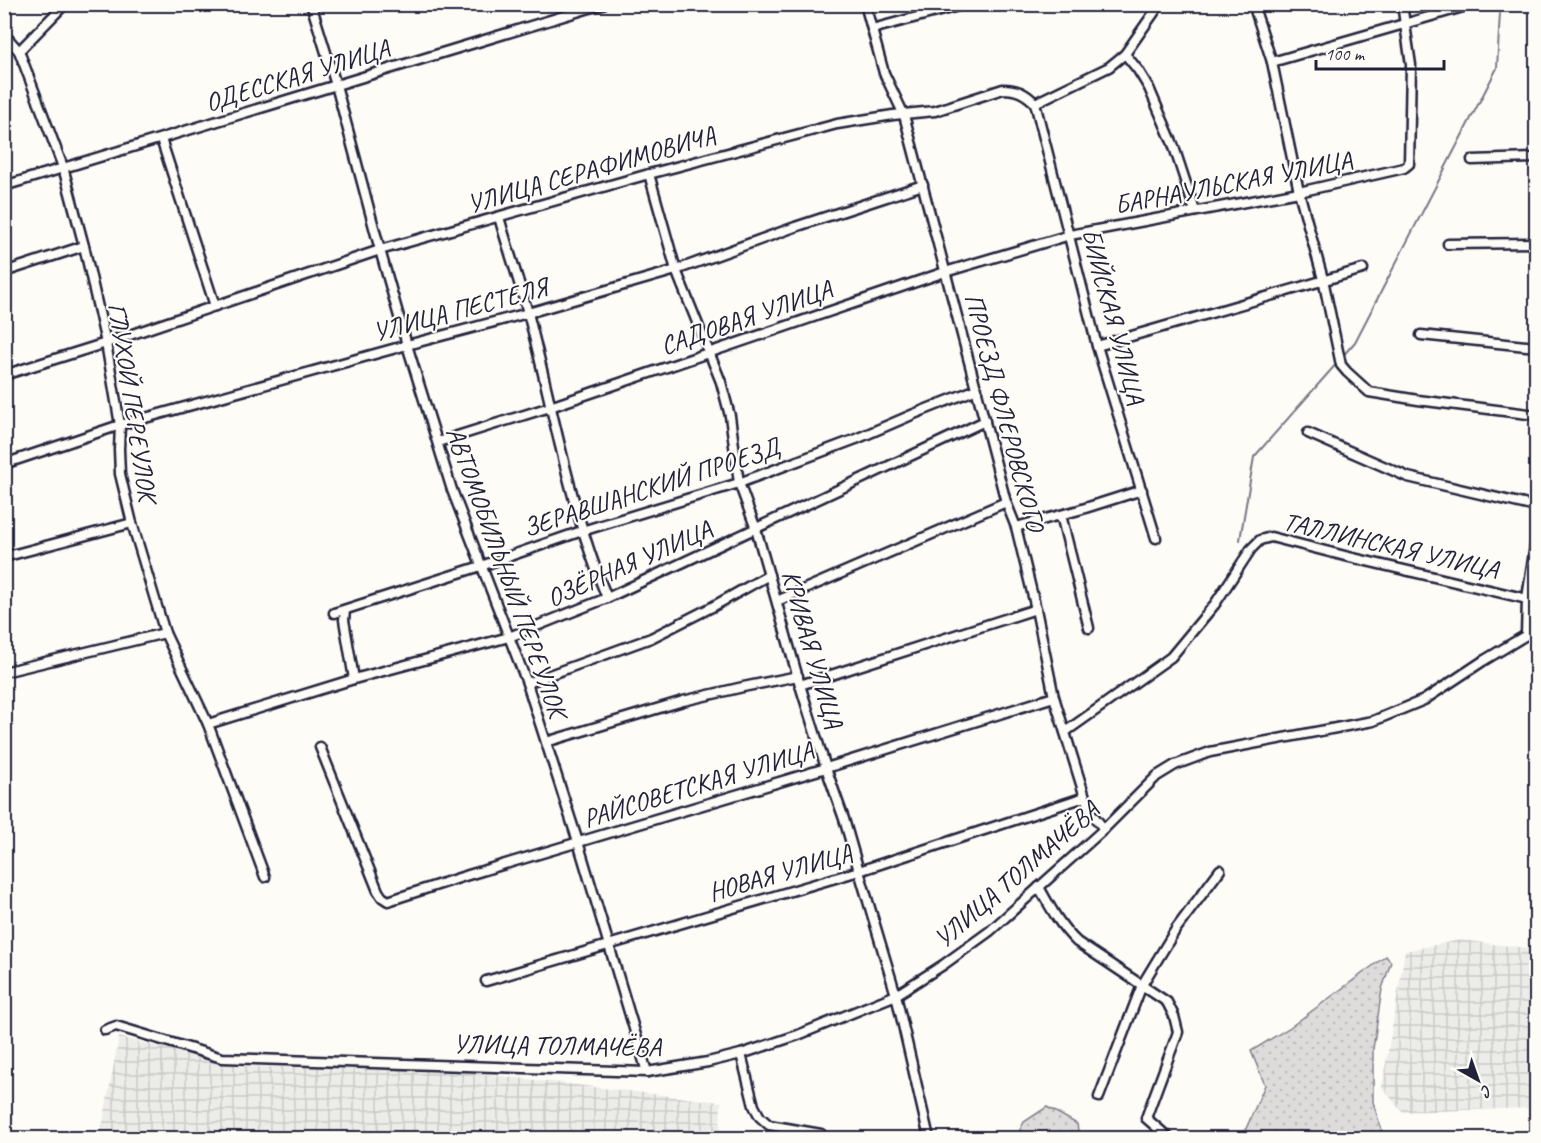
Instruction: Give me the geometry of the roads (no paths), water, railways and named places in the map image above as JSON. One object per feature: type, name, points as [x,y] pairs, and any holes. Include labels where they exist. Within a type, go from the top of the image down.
[{"type":"street","points":[[19,51],[65,4]]},
{"type":"street","name":"АВТОМОБИЛЬНЫЙ ПЕРЕУЛОК","points":[[311,4],[336,85],[407,345],[452,490],[527,683],[578,842],[647,1072]]},
{"type":"street","name":"ОДЕССКАЯ УЛИЦА","points":[[4,186],[603,4]]},
{"type":"street","name":"ПРОЕЗД ФЛЕРОВСКОГО","points":[[865,4],[884,73],[904,115],[1006,502],[1016,527],[1054,697],[1085,797],[1092,814],[1104,829]]},
{"type":"street","points":[[872,29],[966,4]]},
{"type":"street","points":[[1035,103],[1108,67],[1125,54],[1160,4]]},
{"type":"street","points":[[1253,4],[1272,62],[1299,192],[1323,279],[1340,362],[1369,392],[1536,415]]},
{"type":"street","points":[[1402,4],[1406,24]]},
{"type":"street","points":[[1272,62],[1463,7]]},
{"type":"street","name":"БАРНАУЛЬСКАЯ УЛИЦА","points":[[1070,235],[1299,192],[1404,168],[1409,164],[1410,156],[1411,65],[1406,24]]},
{"type":"street","name":"ГЛУХОЙ ПЕРЕУЛОК","points":[[4,34],[19,51],[63,167],[106,343],[120,425],[120,474],[165,633],[208,724],[265,877]]},
{"type":"street","points":[[1125,54],[1149,88],[1173,144],[1195,211]]},
{"type":"street","name":"УЛИЦА СЕРАФИМОВИЧА","points":[[4,375],[106,343],[380,250],[837,124],[935,111],[1003,89],[1013,89],[1028,95],[1035,103]]},
{"type":"street","name":"БИЙСКАЯ УЛИЦА","points":[[1035,103],[1097,346],[1156,538]]},
{"type":"street","points":[[161,139],[215,306]]},
{"type":"street","points":[[1472,160],[1536,158]]},
{"type":"street","name":"КРИВАЯ УЛИЦА","points":[[649,174],[676,270],[721,382],[730,416],[740,483],[756,529],[799,680],[844,819],[896,995],[929,1138]]},
{"type":"street","name":"УЛИЦА ПЕСТЕЛЯ","points":[[4,464],[120,425],[676,270],[795,227],[923,185]]},
{"type":"street","points":[[499,217],[528,313],[582,531],[607,598]]},
{"type":"street","name":"САДОВАЯ УЛИЦА","points":[[438,442],[550,407],[945,272],[1070,235]]},
{"type":"street","points":[[1448,244],[1536,243]]},
{"type":"street","points":[[4,272],[84,246]]},
{"type":"street","points":[[1097,346],[1364,269]]},
{"type":"street","points":[[1421,335],[1536,347]]},
{"type":"street","name":"ЗЕРАВШАНСКИЙ ПРОЕЗД","points":[[334,613],[482,566],[582,531],[740,483],[856,439],[977,389]]},
{"type":"street","name":"ОЗЁРНАЯ УЛИЦА","points":[[208,724],[354,679],[509,638],[607,598],[985,421]]},
{"type":"street","points":[[1308,434],[1408,477],[1536,507]]},
{"type":"street","points":[[1016,527],[1061,516],[1142,490]]},
{"type":"street","points":[[777,601],[1006,502]]},
{"type":"street","points":[[1061,516],[1089,628]]},
{"type":"street","points":[[4,557],[132,523]]},
{"type":"street","name":"ТАЛЛИНСКАЯ УЛИЦА","points":[[1065,732],[1171,657],[1215,604],[1251,549],[1260,540],[1271,537],[1536,601]]},
{"type":"street","points":[[1526,635],[1527,598],[1536,539]]},
{"type":"street","points":[[527,683],[651,638],[769,575]]},
{"type":"street","points":[[546,742],[683,701],[743,687],[799,680],[1036,609]]},
{"type":"street","points":[[345,610],[344,620],[354,679]]},
{"type":"street","name":"УЛИЦА ТОЛМАЧЁВА","points":[[105,1030],[116,1026],[222,1058],[647,1072],[741,1054],[798,1035],[896,995],[943,965],[990,931],[1104,829],[1157,776],[1175,765],[1210,752],[1373,721],[1424,700],[1536,628]]},
{"type":"street","points":[[4,672],[165,633]]},
{"type":"street","name":"РАЙСОВЕТСКАЯ УЛИЦА","points":[[320,747],[378,891],[388,901],[1054,697]]},
{"type":"street","name":"НОВАЯ УЛИЦА","points":[[486,981],[859,871],[1085,797]]},
{"type":"street","points":[[1100,1097],[1142,985],[1176,929],[1220,870]]},
{"type":"street","points":[[1039,887],[1055,916],[1077,942],[1167,1002],[1178,1032],[1146,1118],[1169,1138]]},
{"type":"street","points":[[741,1054],[754,1106],[760,1117],[769,1125],[821,1134]]},
{"type":"waterway","points":[[1341,358],[1355,342],[1497,68],[1500,12],[1496,4]]},
{"type":"waterway","points":[[1240,540],[1254,457],[1338,362]]}]
